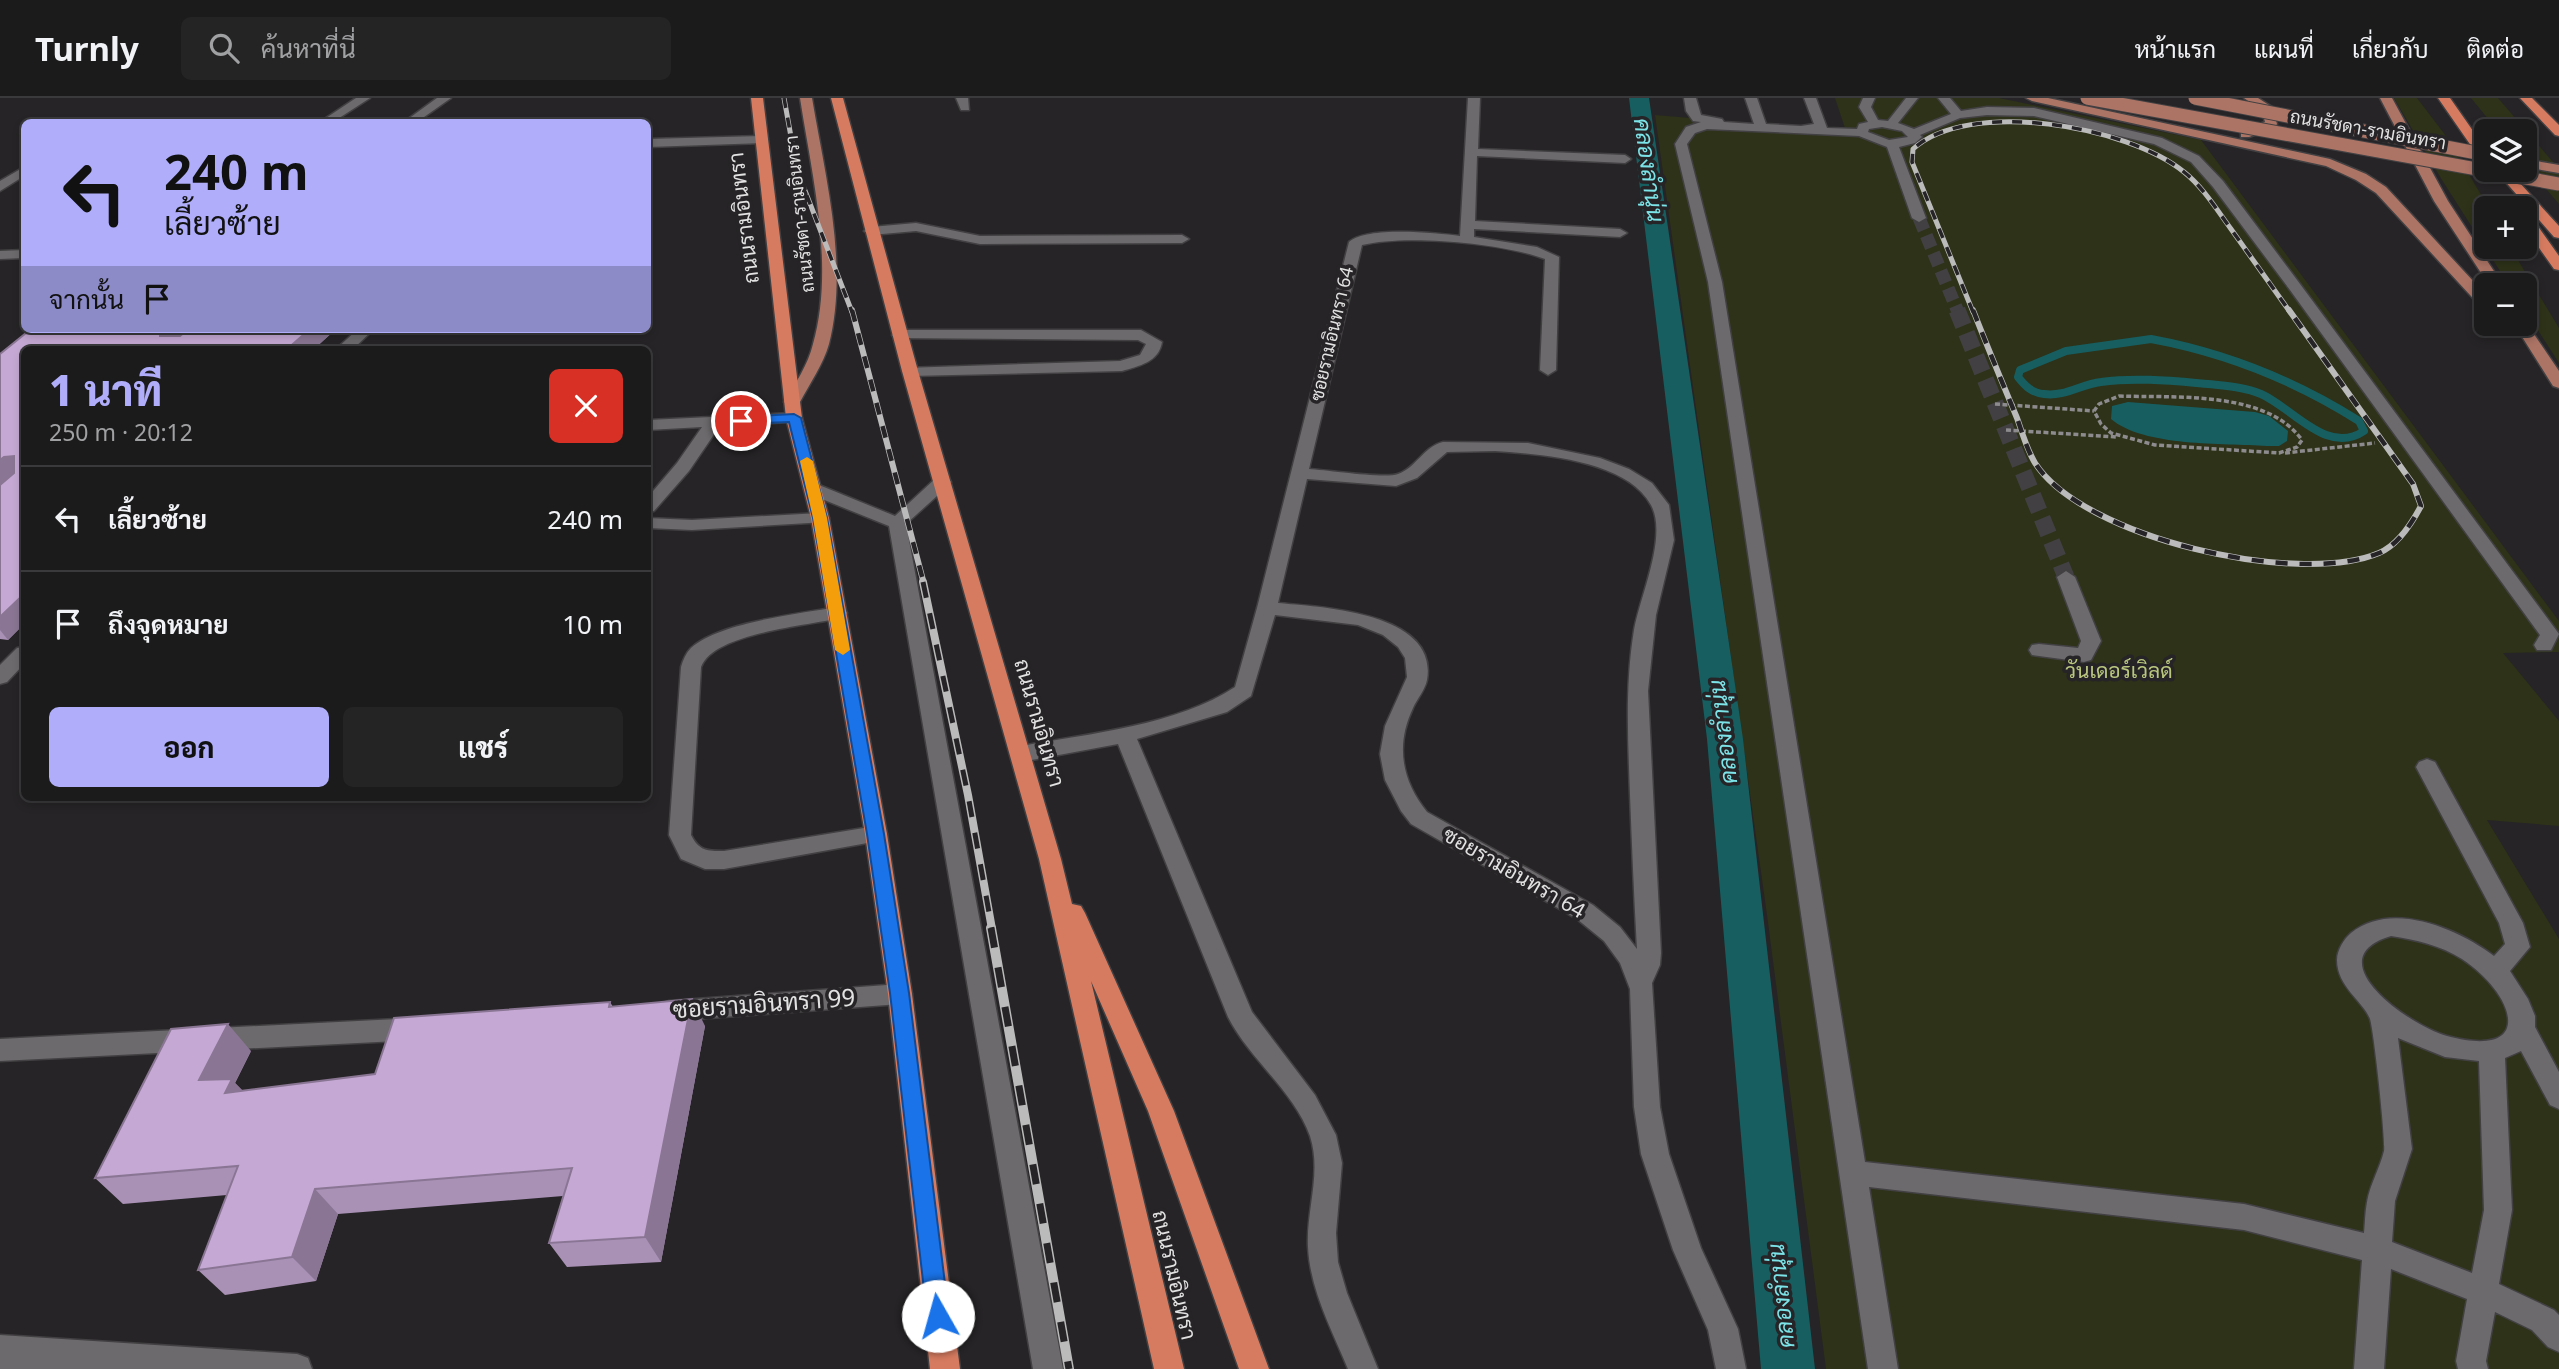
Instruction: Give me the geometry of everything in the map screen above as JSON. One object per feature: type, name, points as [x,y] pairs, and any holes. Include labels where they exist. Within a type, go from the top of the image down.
[{"type":"highway","name":"ถนนรามอินทรา","points":[[757,98],[793,410],[820,518],[876,834],[900,993],[944,1369]]},
{"type":"highway","name":"ถนนรามอินทรา","points":[[837,98],[910,371],[1050,859],[1169,1369]]},
{"type":"highway","points":[[2444,98],[2474,139]]},
{"type":"highway","points":[[2526,98],[2559,132]]},
{"type":"highway","points":[[2512,182],[2559,234]]},
{"type":"highway","points":[[2537,235],[2559,266]]},
{"type":"highway","points":[[1050,859],[1161,1111],[1254,1369]]},
{"type":"main road","name":"ถนนรัชดา-รามอินทรา","points":[[793,410],[821,343],[827,310],[827,261],[806,98]]},
{"type":"main road","points":[[2032,98],[2330,163],[2361,177],[2381,190],[2474,291]]},
{"type":"main road","name":"ถนนรัชดา-รามอินทรา","points":[[2087,98],[2559,183]]},
{"type":"main road","name":"ถนนรัชดา-รามอินทรา","points":[[2141,98],[2474,165]]},
{"type":"main road","name":"ถนนรัชดา-รามอินทรา","points":[[2195,98],[2474,152]]},
{"type":"main road","name":"ถนนรัชดา-รามอินทรา","points":[[2234,98],[2474,152]]},
{"type":"main road","points":[[2208,135],[2246,134],[2271,124],[2268,109],[2250,98]]},
{"type":"main road","points":[[2386,98],[2441,201],[2488,273]]},
{"type":"main road","points":[[2537,165],[2559,169]]},
{"type":"main road","name":"ถนนรัชดา-รามอินทรา","points":[[2537,179],[2559,183]]},
{"type":"main road","points":[[2520,336],[2545,360]]},
{"type":"main road","points":[[2529,336],[2559,383]]},
{"type":"street","points":[[331,119],[364,98]]},
{"type":"street","points":[[414,119],[445,98]]},
{"type":"street","points":[[1474,98],[1467,233],[1620,233]]},
{"type":"street","points":[[1690,98],[1692,111],[1697,118],[1714,122],[1820,128],[1810,98]]},
{"type":"street","points":[[1751,98],[1760,125]]},
{"type":"street","points":[[1869,98],[1865,107],[1873,140],[1892,144],[1914,140],[1914,133]]},
{"type":"street","points":[[1891,124],[1913,98]]},
{"type":"street","points":[[1944,98],[1958,115]]},
{"type":"street","points":[[1882,1369],[1715,282],[1681,144],[1685,132],[1707,125],[1868,128],[1891,124],[1914,133],[1958,115],[1987,111],[2034,113],[2145,138],[2195,159],[2218,184],[2295,287],[2550,635],[2544,645]]},
{"type":"street","points":[[675,136],[760,134]]},
{"type":"street","points":[[651,143],[760,134]]},
{"type":"street","points":[[1892,144],[1919,218]]},
{"type":"street","points":[[1471,152],[1625,159]]},
{"type":"street","points":[[0,187],[21,174]]},
{"type":"street","points":[[0,187],[21,187]]},
{"type":"street","points":[[871,231],[916,228],[981,240],[1182,239]]},
{"type":"street","name":"ซอยรามอินทรา 64","points":[[1021,754],[1125,735],[1220,707],[1244,691],[1267,608],[1356,242],[1376,236],[1467,233],[1552,257],[1548,370]]},
{"type":"street","points":[[0,255],[21,254]]},
{"type":"street","points":[[348,346],[362,333]]},
{"type":"street","points":[[900,335],[1141,335],[1154,342],[1153,350],[1145,358],[1122,366],[910,371]]},
{"type":"street","points":[[651,425],[714,422],[793,410]]},
{"type":"street","points":[[651,504],[683,467],[714,422]]},
{"type":"street","points":[[1299,473],[1396,481],[1410,478],[1429,455],[1443,447],[1554,451],[1607,466],[1633,479],[1648,490],[1660,505],[1665,542],[1650,600],[1638,671],[1649,953],[1648,965],[1640,982]]},
{"type":"street","points":[[897,523],[942,482]]},
{"type":"street","points":[[813,489],[897,523]]},
{"type":"street","points":[[651,523],[692,525],[820,518]]},
{"type":"street","points":[[897,523],[1048,1369]]},
{"type":"street","points":[[2039,650],[2084,655],[2091,641],[2066,577]]},
{"type":"street","name":"ซอยรามอินทรา 64","points":[[1267,608],[1371,622],[1393,631],[1407,645],[1416,664],[1417,678],[1392,731],[1390,748],[1391,772],[1404,802],[1419,818],[1586,912],[1612,934],[1630,959],[1640,982],[1647,1107],[1655,1154],[1687,1250],[1723,1329],[1731,1369]]},
{"type":"street","points":[[836,613],[739,634],[714,642],[696,654],[691,667],[680,835],[689,853],[705,860],[724,860],[876,834]]},
{"type":"street","points":[[0,677],[21,656]]},
{"type":"street","points":[[1125,735],[1241,1017],[1255,1043],[1310,1104],[1324,1138],[1329,1158],[1330,1182],[1323,1214],[1322,1249],[1334,1294],[1363,1369]]},
{"type":"street","points":[[2427,767],[2511,923],[2518,947],[2495,970]]},
{"type":"street","points":[[2523,1030],[2511,1044],[2492,1051],[2465,1051],[2436,1044],[2407,1031],[2382,1013],[2362,993],[2351,972],[2349,955],[2356,940],[2370,931],[2392,927],[2417,930],[2463,948],[2495,970],[2514,991],[2523,1012],[2523,1030],[2559,1097]]},
{"type":"street","name":"ซอยรามอินทรา 99","points":[[641,1013],[900,993]]},
{"type":"street","points":[[2369,1369],[2381,1201],[2398,1149],[2382,1013]]},
{"type":"street","points":[[0,1051],[436,1028]]},
{"type":"street","points":[[2473,1369],[2471,1361],[2481,1290],[2498,1210],[2492,1051]]},
{"type":"street","points":[[1852,1172],[2244,1217],[2376,1250],[2481,1290],[2543,1320],[2559,1337]]},
{"type":"street","points":[[0,1350],[297,1369]]},
{"type":"street","points":[[0,1367],[108,1369]]},
{"type":"path","points":[[2094,411],[2099,404],[2119,396],[2256,407],[2280,417],[2300,433],[2302,440],[2297,447],[2279,453]]},
{"type":"path","points":[[1995,404],[2094,411]]},
{"type":"path","points":[[2094,411],[2098,422],[2118,437]]},
{"type":"path","points":[[2006,430],[2118,437],[2144,444],[2279,453],[2375,443]]},
{"type":"green space","name":"วันเดอร์เวิลด์","points":[[1835,98],[1999,98],[2201,140],[2559,621],[2559,652],[2503,653],[2559,721],[2559,826],[2487,820],[2559,939],[2559,1369],[1826,1369],[1767,915],[1655,115],[1846,131]]},
{"type":"green space","points":[[2394,98],[2417,98],[2446,136],[2482,196],[2474,196],[2474,230]]},
{"type":"green space","points":[[2471,98],[2498,98],[2516,119],[2488,119]]},
{"type":"green space","points":[[2537,143],[2559,169],[2559,204],[2537,178]]},
{"type":"green space","points":[[2492,259],[2517,259],[2526,273],[2501,273]]},
{"type":"green space","points":[[2537,292],[2559,328],[2559,363],[2537,329]]},
{"type":"water","points":[[2128,402],[2255,412],[2269,416],[2288,431],[2287,441],[2279,446],[2207,444],[2143,435],[2111,419],[2112,406]]},
{"type":"building","points":[[26,333],[160,333],[160,336],[180,336],[183,333],[305,333],[291,346],[21,346],[21,597],[0,617],[0,485],[14,473],[14,456],[0,460],[0,354]]},
{"type":"building","points":[[692,999],[645,1237],[549,1243],[572,1168],[315,1189],[292,1257],[198,1270],[238,1166],[95,1178],[171,1029],[228,1024],[199,1080],[232,1079],[225,1093],[375,1074],[394,1018],[610,1002],[609,1007]]},
{"type":"waterway","name":"คลองลำนุ่น","points":[[1639,98],[1725,739],[1788,1369]]},
{"type":"waterway","points":[[2151,339],[2233,360],[2285,381],[2359,421],[2364,431],[2350,437],[2337,438],[2324,434],[2261,394],[2235,387],[2128,380],[2094,383],[2052,394],[2032,391],[2018,377],[2020,370],[2066,351],[2151,339]]},
{"type":"tunnel","points":[[1919,218],[1958,312]]},
{"type":"tunnel","points":[[1957,310],[2066,577]]},
{"type":"railway","points":[[784,98],[797,170],[852,312]]},
{"type":"railway","points":[[1973,312],[1912,162],[1913,149],[1938,133],[1971,125],[2009,122],[2048,124],[2088,131],[2126,142],[2159,156],[2184,172],[2209,199],[2290,312]]},
{"type":"railway","points":[[852,310],[924,584]]},
{"type":"railway","points":[[1973,310],[2035,463],[2060,490],[2098,513],[2144,533],[2195,549],[2247,559],[2298,564],[2343,562],[2379,553],[2398,539],[2421,506],[2413,484],[2289,310]]},
{"type":"railway","points":[[923,582],[968,795],[992,929]]},
{"type":"railway","points":[[991,928],[1069,1369]]},
{"type":"slow traffic","points":[[807,461],[820,518],[843,650]]},
{"type":"route","points":[[741,421],[794,418],[820,518],[876,834],[900,993],[938,1316]]}]
